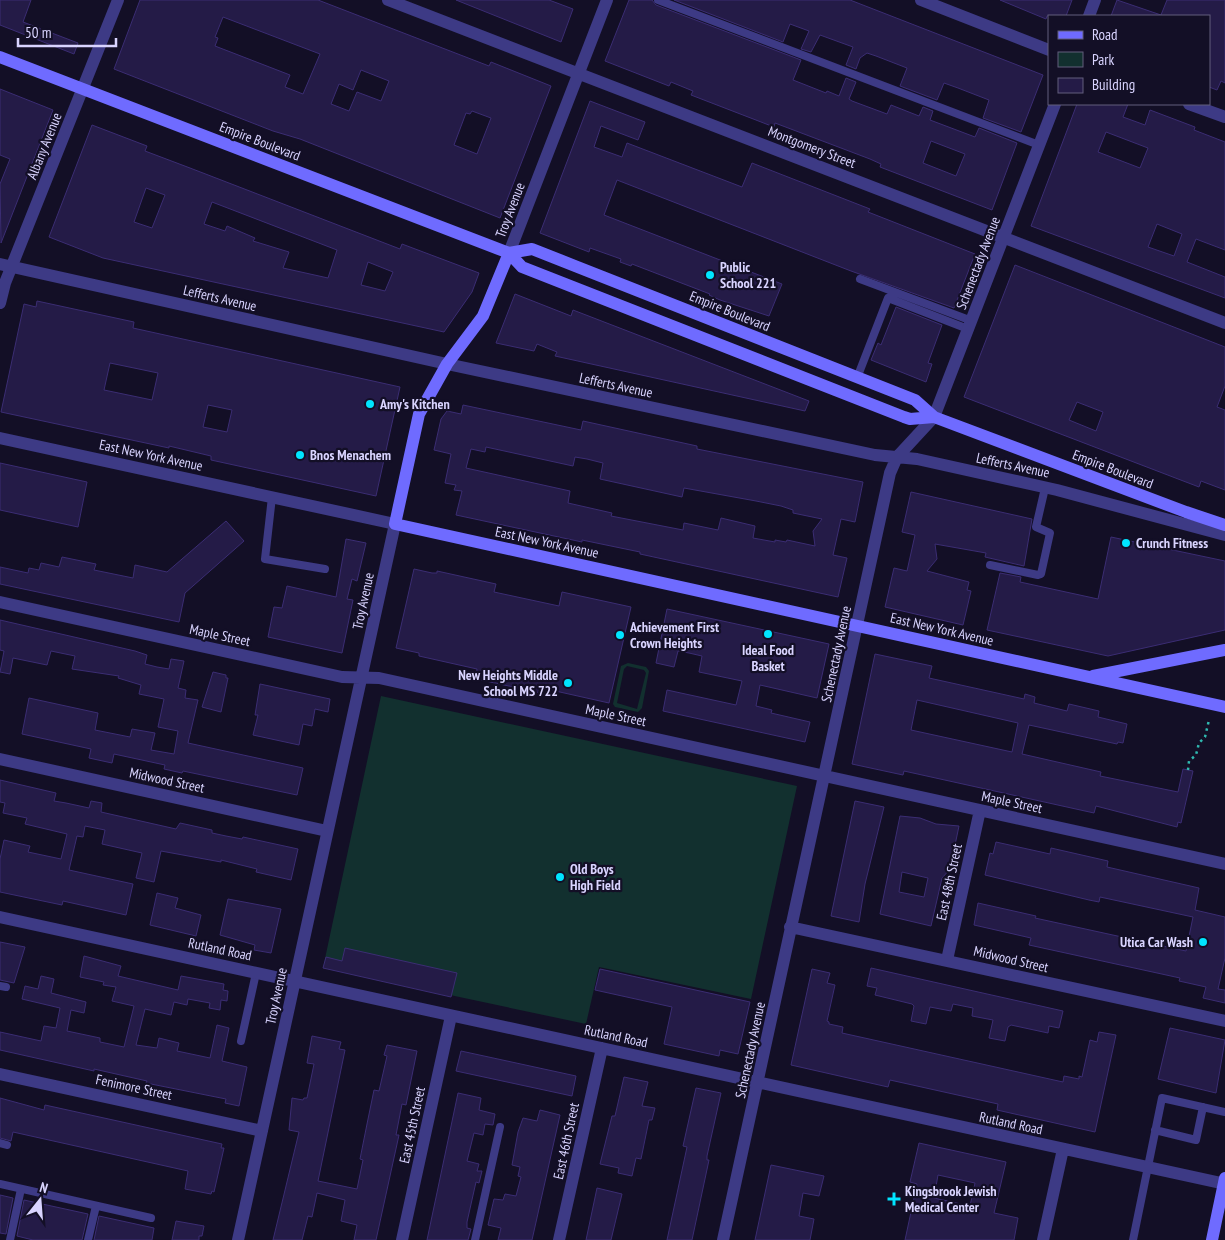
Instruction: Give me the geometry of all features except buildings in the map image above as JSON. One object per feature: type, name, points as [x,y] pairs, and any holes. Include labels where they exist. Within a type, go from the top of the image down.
[{"type":"main road","name":"Empire Boulevard","points":[[0,57],[509,253],[522,267],[910,419],[934,417]]},
{"type":"main road","name":"Empire Boulevard","points":[[509,253],[532,250],[915,400],[934,417],[1225,525]]},
{"type":"main road","name":"Troy Avenue","points":[[395,524],[419,414],[448,364],[483,316],[509,253]]},
{"type":"main road","name":"East New York Avenue","points":[[395,524],[1086,678],[1225,707]]},
{"type":"main road","name":"East New York Avenue","points":[[1086,678],[1225,650]]},
{"type":"main road","points":[[1212,1240],[1225,1182]]},
{"type":"street","name":"Albany Avenue","points":[[0,303],[6,265],[83,89],[118,0]]},
{"type":"street","name":"Montgomery Street","points":[[388,0],[1225,323]]},
{"type":"street","name":"Troy Avenue","points":[[509,253],[607,0]]},
{"type":"street","points":[[921,0],[1048,50]]},
{"type":"street","points":[[1089,15],[1095,0]]},
{"type":"street","name":"Schenectady Avenue","points":[[723,1240],[890,473],[897,457],[934,417],[1055,105]]},
{"type":"street","points":[[1192,105],[1225,117]]},
{"type":"street","name":"Lefferts Avenue","points":[[6,265],[448,364],[875,455],[916,459],[1046,488],[1225,534]]},
{"type":"street","name":"East New York Avenue","points":[[0,438],[395,524]]},
{"type":"street","name":"Troy Avenue","points":[[238,1240],[395,524]]},
{"type":"street","name":"Maple Street","points":[[0,602],[342,677],[379,678],[1225,864]]},
{"type":"street","name":"Midwood Street","points":[[0,759],[327,831]]},
{"type":"street","name":"East 48th Street","points":[[948,960],[980,810]]},
{"type":"street","name":"Rutland Road","points":[[0,916],[1063,1149],[1225,1182]]},
{"type":"street","name":"Midwood Street","points":[[790,927],[1225,1022]]},
{"type":"street","name":"East 45th Street","points":[[402,1240],[452,1016]]},
{"type":"street","name":"East 46th Street","points":[[559,1240],[602,1048]]},
{"type":"street","name":"Fenimore Street","points":[[0,1074],[262,1131]]},
{"type":"street","points":[[1044,1240],[1063,1149]]},
{"type":"lane","points":[[658,0],[1039,145]]},
{"type":"lane","points":[[860,279],[970,325]]},
{"type":"lane","points":[[857,378],[888,298],[970,325]]},
{"type":"lane","points":[[990,565],[1038,575],[1041,574],[1050,533],[1036,527],[1046,488]]},
{"type":"lane","points":[[272,497],[265,558],[325,569]]},
{"type":"lane","points":[[241,1041],[256,973]]},
{"type":"lane","points":[[1133,1240],[1146,1167],[1162,1098],[1225,1112]]},
{"type":"lane","points":[[1155,1130],[1196,1140],[1203,1107]]},
{"type":"lane","points":[[475,1240],[500,1126]]},
{"type":"lane","points":[[0,1184],[151,1218]]},
{"type":"lane","points":[[10,1240],[21,1189]]},
{"type":"lane","points":[[88,1240],[96,1206]]},
{"type":"path","points":[[1188,770],[1190,761],[1196,755],[1199,743],[1205,737],[1209,720]]},
{"type":"green space","points":[[628,663],[646,667],[649,671],[642,708],[638,712],[615,707],[613,704],[621,666]],"holes":[[[627,666],[644,670],[646,673],[637,709],[617,703],[624,669]]]},
{"type":"green space","name":"Old Boys High Field","points":[[381,696],[797,786],[751,999],[599,967],[586,1024],[323,968]]},
{"type":"place","name":"Public School 221","points":[[710,275]]},
{"type":"place","name":"Amy's Kitchen","points":[[370,404]]},
{"type":"place","name":"Bnos Menachem","points":[[300,455]]},
{"type":"place","name":"Crunch Fitness","points":[[1126,543]]},
{"type":"place","name":"Ideal Food Basket","points":[[768,634]]},
{"type":"place","name":"Achievement First Crown Heights","points":[[620,635]]},
{"type":"place","name":"New Heights Middle School MS 722","points":[[568,683]]},
{"type":"place","name":"Old Boys High Field","points":[[560,877]]},
{"type":"place","name":"Utica Car Wash","points":[[1203,942]]},
{"type":"place","name":"Kingsbrook Jewish Medical Center","points":[[894,1199]]}]
